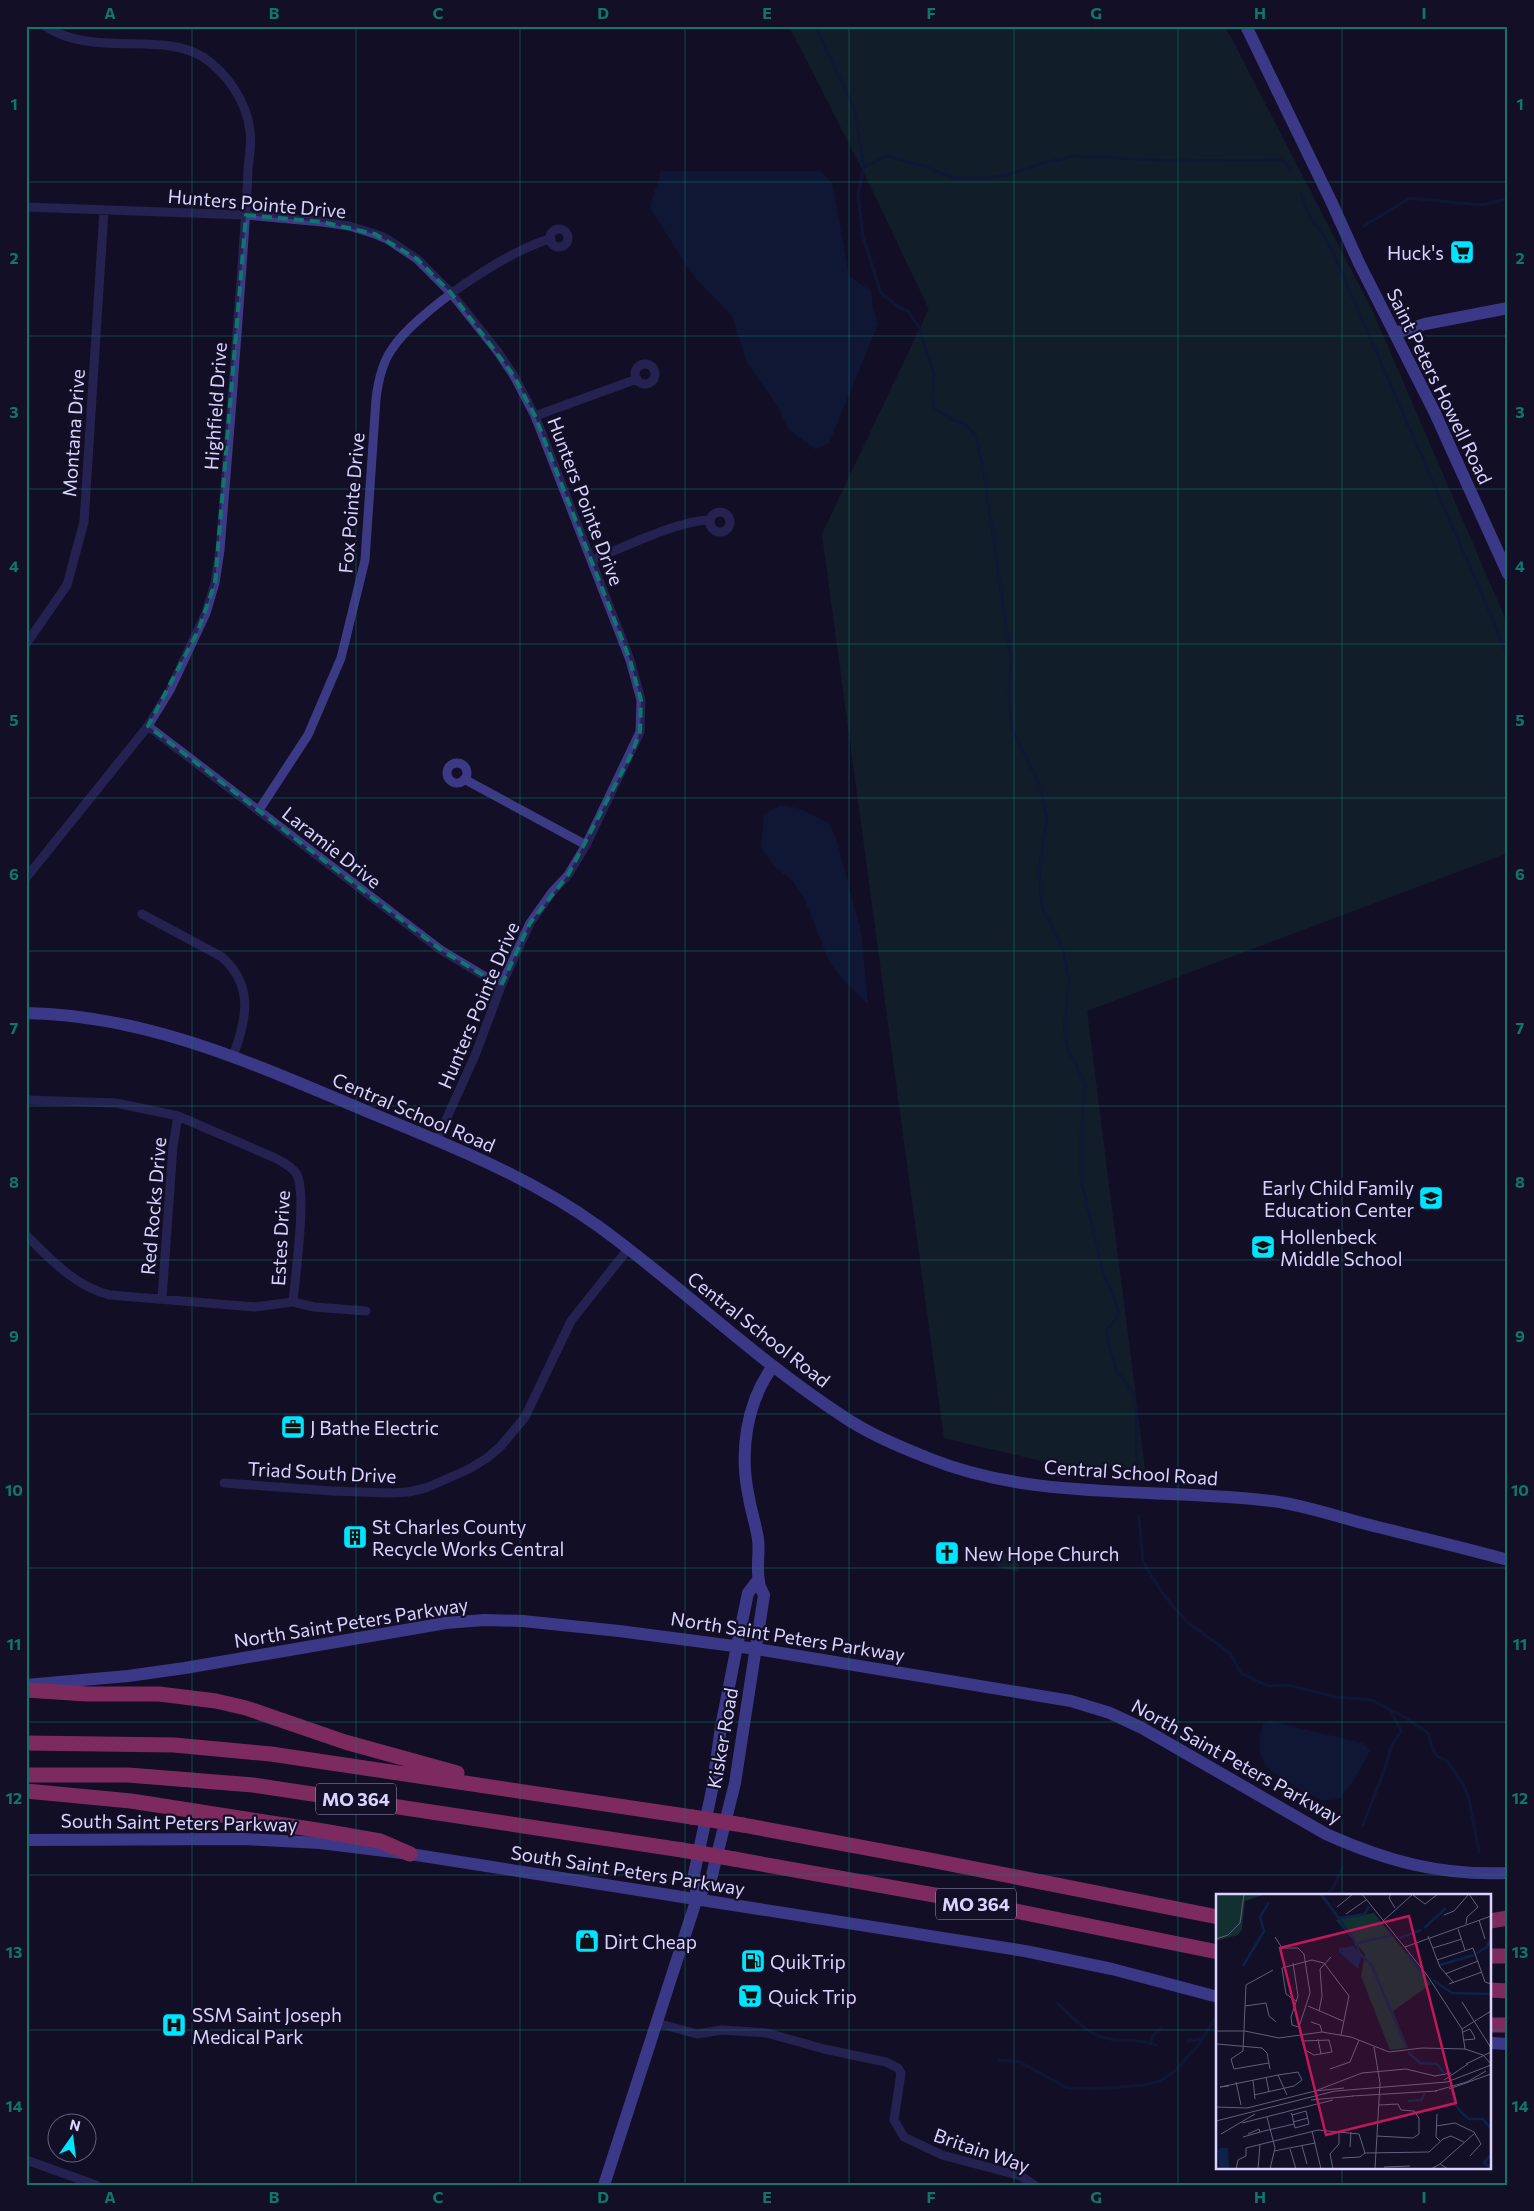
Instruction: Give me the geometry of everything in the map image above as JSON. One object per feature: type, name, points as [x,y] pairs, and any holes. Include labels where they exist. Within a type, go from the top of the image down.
[{"type":"highway","points":[[26,1690],[87,1694],[159,1694],[216,1701],[246,1708],[345,1742],[524,1790]]},
{"type":"highway","name":"MO 364","points":[[26,1743],[136,1744],[213,1748],[271,1754],[524,1790],[743,1825],[1216,1917]]},
{"type":"highway","name":"MO 364","points":[[26,1775],[128,1775],[254,1785],[734,1859],[951,1898],[1216,1952]]},
{"type":"highway","points":[[26,1790],[131,1801],[323,1831],[380,1841],[410,1854]]},
{"type":"highway","points":[[1492,1921],[1508,1918]]},
{"type":"highway","points":[[1492,1956],[1508,1956]]},
{"type":"highway","points":[[1492,1990],[1508,1991]]},
{"type":"highway","points":[[1492,2024],[1508,2024]]},
{"type":"main road","name":"Saint Peters Howell Road","points":[[1246,26],[1331,201],[1359,264],[1396,333],[1434,411],[1508,574]]},
{"type":"main road","points":[[1396,333],[1425,324],[1508,308]]},
{"type":"main road","name":"Central School Road","points":[[26,1012],[67,1015],[145,1028],[233,1056],[437,1140],[508,1172],[547,1193],[628,1249],[773,1366],[843,1417],[893,1444],[933,1460],[975,1474],[1018,1482],[1277,1502],[1508,1560]]},
{"type":"main road","name":"Kisker Road","points":[[604,2185],[697,1898],[711,1879],[735,1783],[764,1595],[758,1580],[758,1540],[748,1497],[745,1454],[750,1415],[761,1385],[773,1366]]},
{"type":"main road","name":"Kisker Road","points":[[697,1898],[694,1874],[712,1790],[721,1727],[748,1593],[758,1580]]},
{"type":"main road","name":"North Saint Peters Parkway","points":[[26,1685],[175,1670],[408,1628],[484,1620],[564,1624],[757,1649],[1029,1692],[1079,1703],[1110,1713],[1162,1738],[1326,1834],[1357,1848],[1399,1862],[1429,1868],[1454,1872],[1508,1873]]},
{"type":"main road","name":"South Saint Peters Parkway","points":[[26,1840],[275,1840],[320,1843],[410,1854],[697,1898],[1053,1956],[1112,1969],[1216,1996]]},
{"type":"main road","points":[[1492,2043],[1508,2044]]},
{"type":"street","name":"Highfield Drive","points":[[26,878],[148,726],[170,690],[204,619],[215,583],[220,550],[246,215],[250,132],[242,104],[227,79],[215,66],[197,54],[167,46],[101,44],[73,38],[45,26]]},
{"type":"street","name":"Hunters Pointe Drive","points":[[26,207],[246,215],[322,222],[356,228],[376,234],[417,259],[452,293],[514,376],[535,416],[630,660],[641,700],[640,732],[586,845],[568,876],[552,892],[530,923],[501,986],[476,1053],[437,1140]]},
{"type":"street","name":"Montana Drive","points":[[26,644],[67,585],[84,522],[104,210]]},
{"type":"street","name":"Fox Pointe Drive","points":[[259,810],[305,740],[341,658],[365,560],[376,400],[382,371],[392,349],[403,335],[452,293],[527,246],[551,239]]},
{"type":"street","points":[[535,416],[637,378]]},
{"type":"street","points":[[592,560],[676,527],[698,520],[710,520]]},
{"type":"street","points":[[26,628],[34,634]]},
{"type":"street","name":"Laramie Drive","points":[[148,726],[440,950],[501,986]]},
{"type":"street","points":[[464,779],[586,845]]},
{"type":"street","points":[[142,914],[222,957],[232,966],[242,987],[246,1008],[242,1032],[233,1056]]},
{"type":"street","name":"Estes Drive","points":[[26,1100],[116,1103],[178,1116],[287,1164],[298,1176],[302,1199],[292,1302],[256,1307],[110,1295],[97,1292],[64,1272],[26,1236]]},
{"type":"street","name":"Red Rocks Drive","points":[[162,1298],[173,1146],[178,1116]]},
{"type":"street","name":"Triad South Drive","points":[[224,1483],[332,1491],[408,1492],[444,1481],[475,1466],[500,1447],[525,1417],[571,1321],[628,1249]]},
{"type":"street","points":[[292,1302],[314,1307],[366,1311]]},
{"type":"street","name":"Britain Way","points":[[657,2023],[697,2034],[722,2030],[767,2033],[824,2049],[886,2062],[898,2068],[900,2073],[894,2120],[904,2137],[942,2155],[1021,2176],[1034,2185]]},
{"type":"street","points":[[26,2160],[96,2185]]},
{"type":"highlighted area","points":[[246,215],[322,222],[375,234],[417,259],[451,293],[514,376],[535,416],[630,660],[641,700],[640,732],[632,753],[568,875],[530,923],[501,986],[441,950],[148,726],[198,631],[215,583]]},
{"type":"green space","points":[[789,26],[1225,26],[1373,312],[1508,625],[1508,853],[1087,1011],[1145,1470],[1046,1462],[944,1438],[822,534],[929,309],[864,173]]},
{"type":"green space","points":[[1020,1553],[1019,1570],[1017,1572],[997,1566],[994,1562],[996,1554]]},
{"type":"water","points":[[661,171],[820,171],[832,182],[849,276],[871,291],[873,308],[878,324],[829,443],[815,449],[789,430],[778,407],[747,362],[732,316],[695,278],[650,208]]},
{"type":"water","points":[[780,805],[797,808],[829,823],[836,838],[861,932],[868,1004],[842,978],[829,961],[805,900],[793,881],[775,867],[761,847],[764,814]]},
{"type":"water","points":[[1270,1721],[1362,1743],[1370,1751],[1354,1780],[1339,1799],[1323,1800],[1286,1781],[1268,1768],[1262,1758],[1260,1735],[1263,1724]]},
{"type":"waterway","points":[[815,26],[854,108],[864,167],[858,194],[863,237],[881,293],[898,307],[908,311],[919,327],[934,375],[933,407],[953,420],[966,425],[976,436],[983,469],[1011,659],[1009,689],[1011,726],[1039,783],[1047,819],[1039,870],[1042,907],[1063,950],[1069,981],[1064,1030],[1068,1048],[1085,1084],[1081,1132],[1081,1180],[1103,1272],[1118,1308],[1118,1316],[1107,1330],[1108,1341],[1117,1371],[1132,1391],[1136,1405],[1137,1464]]},
{"type":"waterway","points":[[864,167],[886,156],[921,165],[954,178],[986,178],[1007,175],[1073,156],[1176,161],[1282,160],[1291,169]]},
{"type":"waterway","points":[[1301,193],[1309,216],[1325,237],[1335,257],[1508,658]]},
{"type":"waterway","points":[[1364,226],[1410,198],[1481,205],[1508,199]]},
{"type":"waterway","points":[[1139,1516],[1143,1562],[1163,1594],[1187,1622],[1230,1653],[1241,1673],[1268,1686],[1287,1685],[1336,1697],[1372,1700],[1406,1718],[1428,1733],[1433,1750],[1438,1757],[1447,1761],[1463,1784],[1469,1799],[1479,1852]]},
{"type":"waterway","points":[[1363,1825],[1392,1745],[1401,1731],[1391,1711]]},
{"type":"waterway","points":[[1328,1894],[1333,1888],[1343,1866]]},
{"type":"waterway","points":[[1058,2004],[1096,2035],[1109,2039],[1156,2045]]},
{"type":"waterway","points":[[1000,2060],[1020,2062],[1067,2088],[1094,2089],[1145,2085],[1160,2081],[1175,2071],[1200,2043],[1215,2018]]},
{"type":"waterway","points":[[1151,2043],[1152,2037],[1162,2027]]},
{"type":"waterway","points":[[1188,2041],[1202,2039]]},
{"type":"place","name":"Huck's","points":[[1462,252]]},
{"type":"place","name":"Early Child Family Education Center","points":[[1431,1198]]},
{"type":"place","name":"Hollenbeck Middle School","points":[[1263,1247]]},
{"type":"place","name":"J Bathe Electric","points":[[293,1427]]},
{"type":"place","name":"St Charles County Recycle Works Central","points":[[355,1537]]},
{"type":"place","name":"New Hope Church","points":[[947,1553]]},
{"type":"place","name":"Dirt Cheap","points":[[587,1941]]},
{"type":"place","name":"QuikTrip","points":[[753,1961]]},
{"type":"place","name":"Quick Trip","points":[[750,1996]]},
{"type":"place","name":"SSM Saint Joseph Medical Park","points":[[174,2025]]}]
